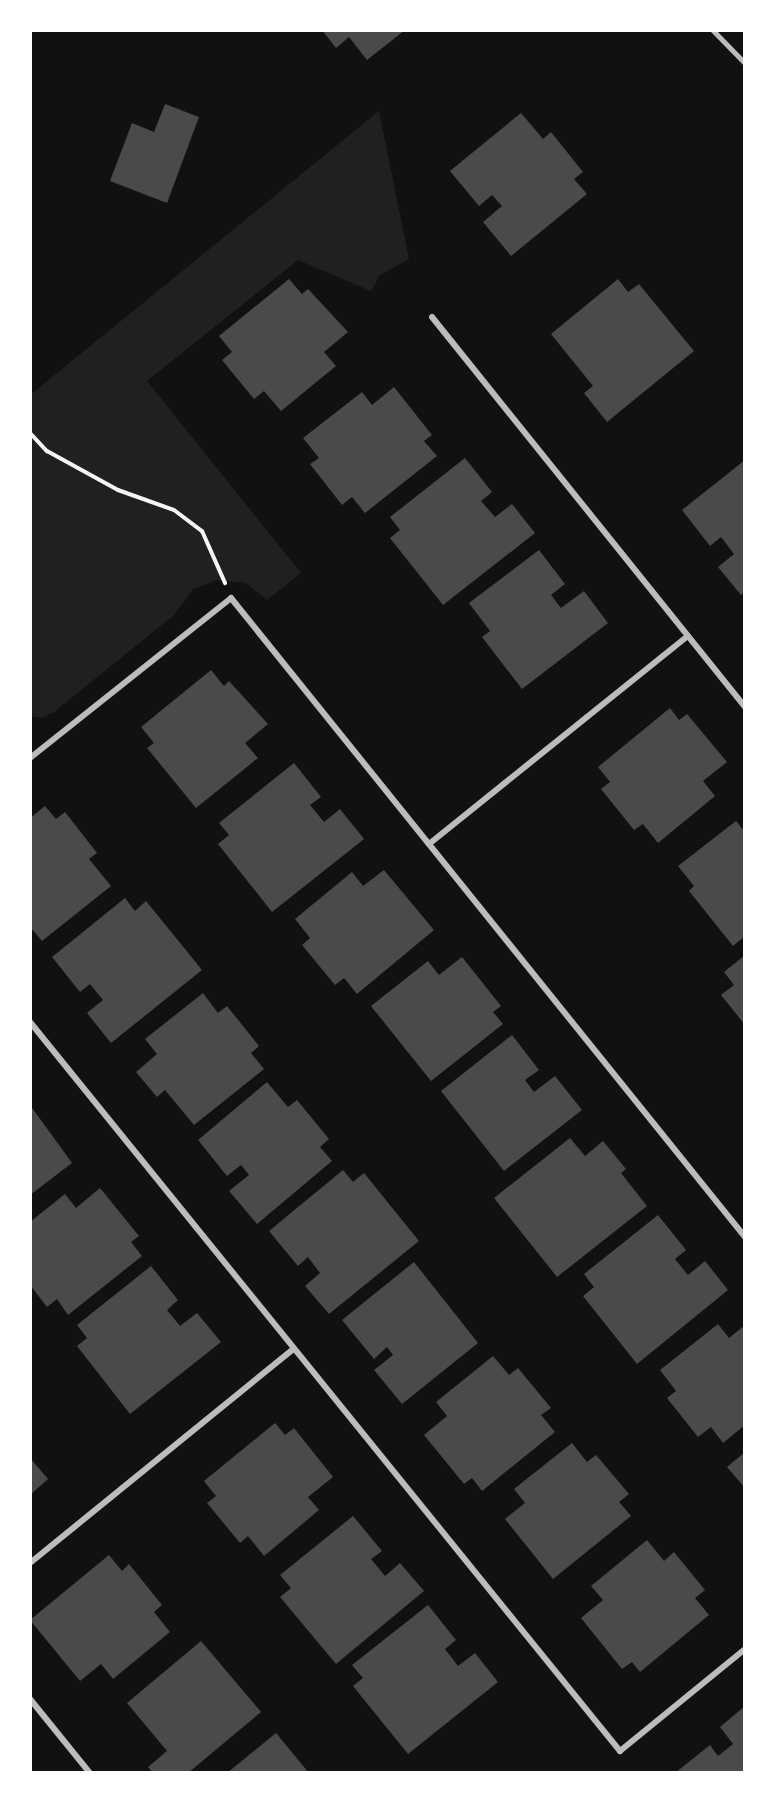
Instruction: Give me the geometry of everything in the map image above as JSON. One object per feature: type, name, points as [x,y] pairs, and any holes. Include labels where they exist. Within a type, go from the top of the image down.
[{"type":"street","points":[[432,317],[745,707]]},
{"type":"street","points":[[31,755],[231,598],[745,1237]]},
{"type":"street","points":[[429,844],[688,636]]},
{"type":"street","points":[[30,1022],[292,1350],[621,1751],[745,1648]]},
{"type":"street","points":[[30,1563],[292,1350]]},
{"type":"street","points":[[30,1699],[90,1773]]},
{"type":"lane","points":[[713,30],[745,63]]},
{"type":"path","points":[[30,433],[47,452],[118,490],[174,510],[201,531],[231,598]]},
{"type":"shaded area","points":[[379,111],[409,259],[380,275],[371,291],[298,260],[147,381],[301,573],[267,600],[246,583],[216,580],[192,590],[174,615],[54,712],[41,718],[30,716],[30,395]]},
{"type":"building","points":[[322,30],[405,30],[367,60],[349,37],[336,48]]},
{"type":"building","points":[[165,104],[199,117],[167,203],[110,181],[132,123],[154,132]]},
{"type":"building","points":[[521,113],[543,139],[551,132],[583,172],[574,179],[587,194],[511,256],[483,222],[502,206],[492,195],[479,206],[450,171]]},
{"type":"building","points":[[289,279],[302,294],[308,289],[348,332],[324,352],[336,366],[281,411],[264,391],[254,399],[222,360],[232,352],[219,336]]},
{"type":"building","points":[[618,279],[628,292],[639,284],[694,351],[607,422],[584,393],[593,386],[551,334]]},
{"type":"building","points":[[394,387],[432,435],[424,441],[437,456],[365,513],[352,497],[342,505],[310,464],[319,458],[303,438],[362,392],[372,405]]},
{"type":"building","points":[[465,458],[492,492],[481,501],[495,517],[512,504],[535,533],[443,605],[390,538],[400,530],[390,517]]},
{"type":"building","points":[[745,460],[745,591],[741,595],[718,567],[734,554],[721,537],[710,546],[682,510]]},
{"type":"building","points":[[539,550],[565,584],[551,595],[561,608],[584,591],[608,623],[522,689],[482,637],[490,631],[469,603]]},
{"type":"building","points":[[211,670],[224,686],[229,681],[268,724],[245,743],[258,758],[196,808],[147,748],[154,743],[141,727]]},
{"type":"building","points":[[670,708],[679,720],[687,714],[727,762],[703,781],[715,796],[658,843],[643,824],[634,830],[601,789],[610,782],[598,767]]},
{"type":"building","points":[[294,763],[321,797],[310,805],[324,822],[340,809],[364,839],[272,912],[218,844],[229,835],[219,823]]},
{"type":"building","points":[[45,806],[56,819],[65,812],[97,853],[89,859],[111,886],[42,941],[30,927],[30,818]]},
{"type":"building","points":[[736,821],[745,832],[745,936],[733,946],[689,891],[694,886],[678,866]]},
{"type":"building","points":[[384,870],[434,930],[357,994],[344,978],[335,985],[302,945],[310,938],[295,919],[352,872],[363,886]]},
{"type":"building","points":[[125,898],[135,911],[146,901],[202,970],[111,1043],[87,1013],[103,1000],[90,984],[80,992],[52,957]]},
{"type":"building","points":[[745,955],[745,1025],[721,995],[734,985],[724,972]]},
{"type":"building","points":[[462,957],[501,1006],[493,1012],[503,1024],[431,1081],[371,1006],[428,961],[439,975]]},
{"type":"building","points":[[203,993],[218,1013],[227,1006],[259,1046],[251,1053],[264,1069],[194,1125],[165,1090],[157,1097],[136,1072],[157,1054],[145,1039]]},
{"type":"building","points":[[512,1035],[539,1070],[525,1080],[534,1092],[555,1076],[582,1110],[504,1171],[441,1091]]},
{"type":"building","points":[[267,1082],[288,1107],[297,1100],[329,1139],[320,1147],[332,1161],[257,1224],[229,1191],[249,1175],[241,1165],[227,1176],[198,1140]]},
{"type":"building","points":[[30,1105],[72,1163],[30,1195]]},
{"type":"building","points":[[570,1138],[585,1156],[603,1141],[626,1169],[621,1173],[647,1206],[557,1277],[494,1198]]},
{"type":"building","points":[[343,1170],[353,1182],[364,1173],[419,1241],[329,1314],[305,1286],[320,1273],[308,1257],[298,1266],[269,1231]]},
{"type":"building","points":[[100,1188],[139,1236],[131,1242],[142,1256],[68,1315],[57,1299],[47,1307],[30,1285],[30,1222],[65,1194],[76,1208]]},
{"type":"building","points":[[658,1215],[686,1250],[675,1259],[688,1275],[705,1261],[728,1290],[637,1364],[583,1296],[594,1287],[584,1274]]},
{"type":"building","points":[[414,1262],[478,1343],[402,1404],[374,1370],[393,1355],[387,1347],[374,1359],[342,1320]]},
{"type":"building","points":[[151,1266],[178,1300],[167,1310],[180,1326],[197,1313],[221,1342],[130,1414],[77,1346],[87,1338],[77,1325]]},
{"type":"building","points":[[718,1324],[729,1338],[745,1325],[745,1425],[723,1443],[711,1427],[698,1437],[667,1398],[676,1391],[660,1370]]},
{"type":"building","points":[[493,1356],[509,1375],[518,1368],[551,1408],[541,1415],[555,1432],[482,1491],[472,1478],[464,1484],[424,1435],[447,1416],[436,1402]]},
{"type":"building","points":[[275,1423],[285,1435],[294,1428],[333,1477],[308,1497],[319,1510],[264,1556],[248,1536],[240,1543],[207,1503],[216,1496],[204,1481]]},
{"type":"building","points":[[572,1443],[587,1462],[596,1455],[629,1494],[619,1502],[631,1516],[553,1579],[505,1519],[525,1503],[514,1489]]},
{"type":"building","points":[[745,1452],[745,1488],[727,1467]]},
{"type":"building","points":[[30,1458],[48,1479],[30,1495]]},
{"type":"building","points":[[353,1516],[382,1551],[371,1559],[385,1576],[400,1563],[424,1591],[336,1664],[280,1597],[291,1588],[280,1575]]},
{"type":"building","points":[[647,1540],[664,1561],[674,1552],[705,1590],[695,1598],[709,1615],[640,1672],[632,1662],[622,1669],[581,1618],[603,1600],[591,1586]]},
{"type":"building","points":[[109,1555],[122,1571],[129,1564],[162,1605],[154,1612],[170,1632],[113,1679],[101,1664],[80,1681],[30,1620]]},
{"type":"building","points":[[428,1605],[456,1640],[445,1649],[458,1666],[475,1653],[498,1682],[408,1754],[353,1686],[363,1678],[352,1665]]},
{"type":"building","points":[[201,1641],[261,1712],[188,1773],[153,1773],[148,1767],[167,1751],[127,1703]]},
{"type":"building","points":[[745,1706],[745,1773],[675,1773],[710,1745],[718,1756],[733,1744],[720,1727]]},
{"type":"building","points":[[276,1733],[309,1773],[227,1773]]}]
